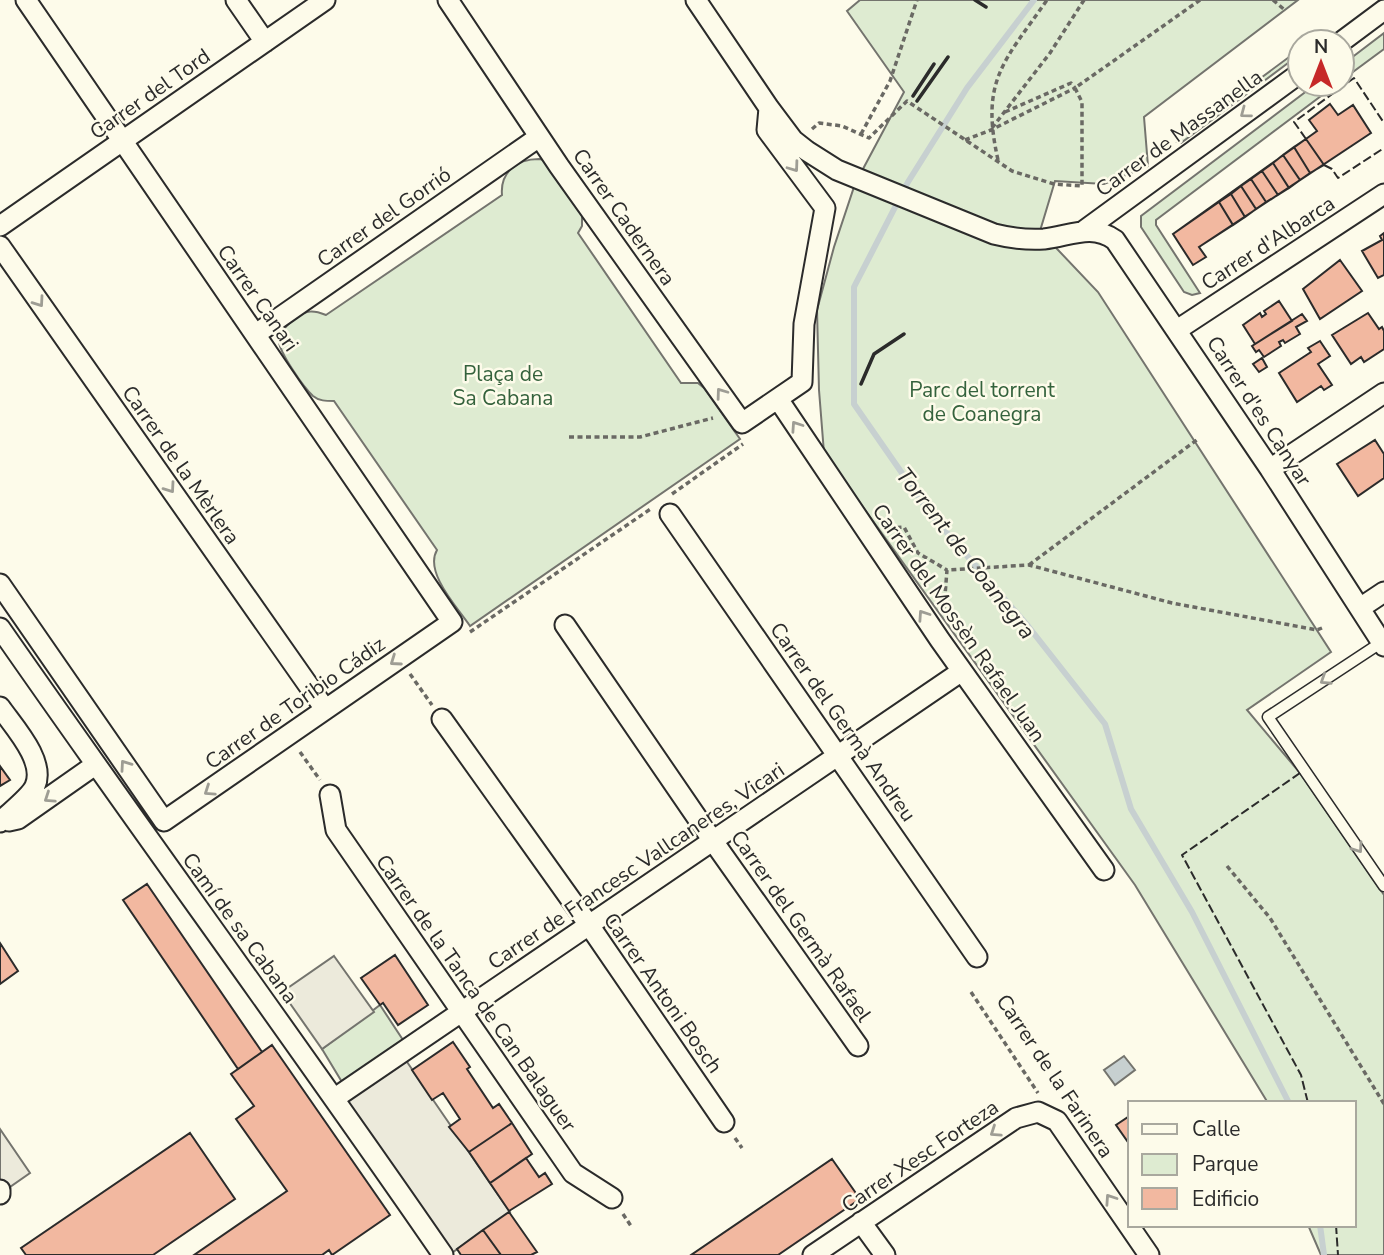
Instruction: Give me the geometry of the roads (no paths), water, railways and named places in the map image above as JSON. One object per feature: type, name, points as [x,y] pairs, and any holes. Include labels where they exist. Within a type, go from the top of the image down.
[{"type":"street","name":"Carrer Canari","points":[[26,0],[452,622]]},
{"type":"street","points":[[236,0],[265,42]]},
{"type":"street","name":"Carrer del Tord","points":[[0,226],[325,0]]},
{"type":"street","name":"Carrer Cadernera","points":[[448,0],[539,137],[742,423],[778,399]]},
{"type":"street","points":[[696,0],[793,140],[829,166],[1006,237],[1041,239],[1080,231]]},
{"type":"street","points":[[1356,31],[1384,10]]},
{"type":"street","name":"Carrer de Massanella","points":[[1080,231],[1286,83]]},
{"type":"street","points":[[769,108],[767,130],[824,208],[804,324],[802,382],[778,399]]},
{"type":"street","name":"Carrer del Gorrió","points":[[256,334],[539,137]]},
{"type":"street","name":"Carrer d'Albarca","points":[[1178,330],[1384,194]]},
{"type":"street","name":"Carrer d'es Canyar","points":[[1080,231],[1097,230],[1106,233],[1121,246],[1383,644]]},
{"type":"street","name":"Carrer de la Mèrlera","points":[[0,246],[325,709]]},
{"type":"street","points":[[1270,470],[1384,393]]},
{"type":"street","name":"Carrer del Mossèn Rafael Juan","points":[[778,399],[940,640],[1104,870]]},
{"type":"street","name":"Carrer del Germà Andreu","points":[[668,503],[977,957]]},
{"type":"street","name":"Carrer de Toribio Cádiz","points":[[0,584],[164,821],[452,622]]},
{"type":"street","points":[[1360,608],[1384,592]]},
{"type":"street","name":"Carrer del Germà Rafael","points":[[565,625],[858,1046]]},
{"type":"street","name":"Camí de sa Cabana","points":[[0,628],[210,927],[335,1098],[443,1255]]},
{"type":"street","name":"Carrer de Francesc Vallcaneres, Vicari","points":[[335,1098],[962,671]]},
{"type":"street","points":[[0,707],[34,757],[39,769],[35,788],[0,823]]},
{"type":"street","name":"Carrer Antoni Bosch","points":[[442,719],[589,925],[724,1122]]},
{"type":"street","points":[[0,823],[18,819],[95,765]]},
{"type":"street","name":"Carrer de la Tanca de Can Balaguer","points":[[330,794],[336,830],[573,1173],[612,1198]]},
{"type":"street","name":"Carrer Xesc Forteza","points":[[813,1255],[1016,1118],[1038,1112],[1056,1121]]},
{"type":"street","name":"Carrer de la Farinera","points":[[1056,1121],[1128,1225]]},
{"type":"street","points":[[861,1222],[885,1255]]},
{"type":"street","name":"Carrer de la Farinera","points":[[1130,1227],[1149,1255]]},
{"type":"lane","points":[[1383,644],[1268,718],[1384,886]]},
{"type":"waterway","name":"Torrent de Coanegra","points":[[1034,0],[967,88],[908,182],[854,287],[854,404],[929,512],[1028,626],[1105,724],[1131,809],[1192,912],[1288,1101]]},
{"type":"waterway","name":"Torrent de Coanegra","points":[[1320,1227],[1324,1255]]},
{"type":"park label","name":"Plaça de Sa Cabana","points":[[503,386]]},
{"type":"park label","name":"Parc del torrent de Coanegra","points":[[982,402]]}]
